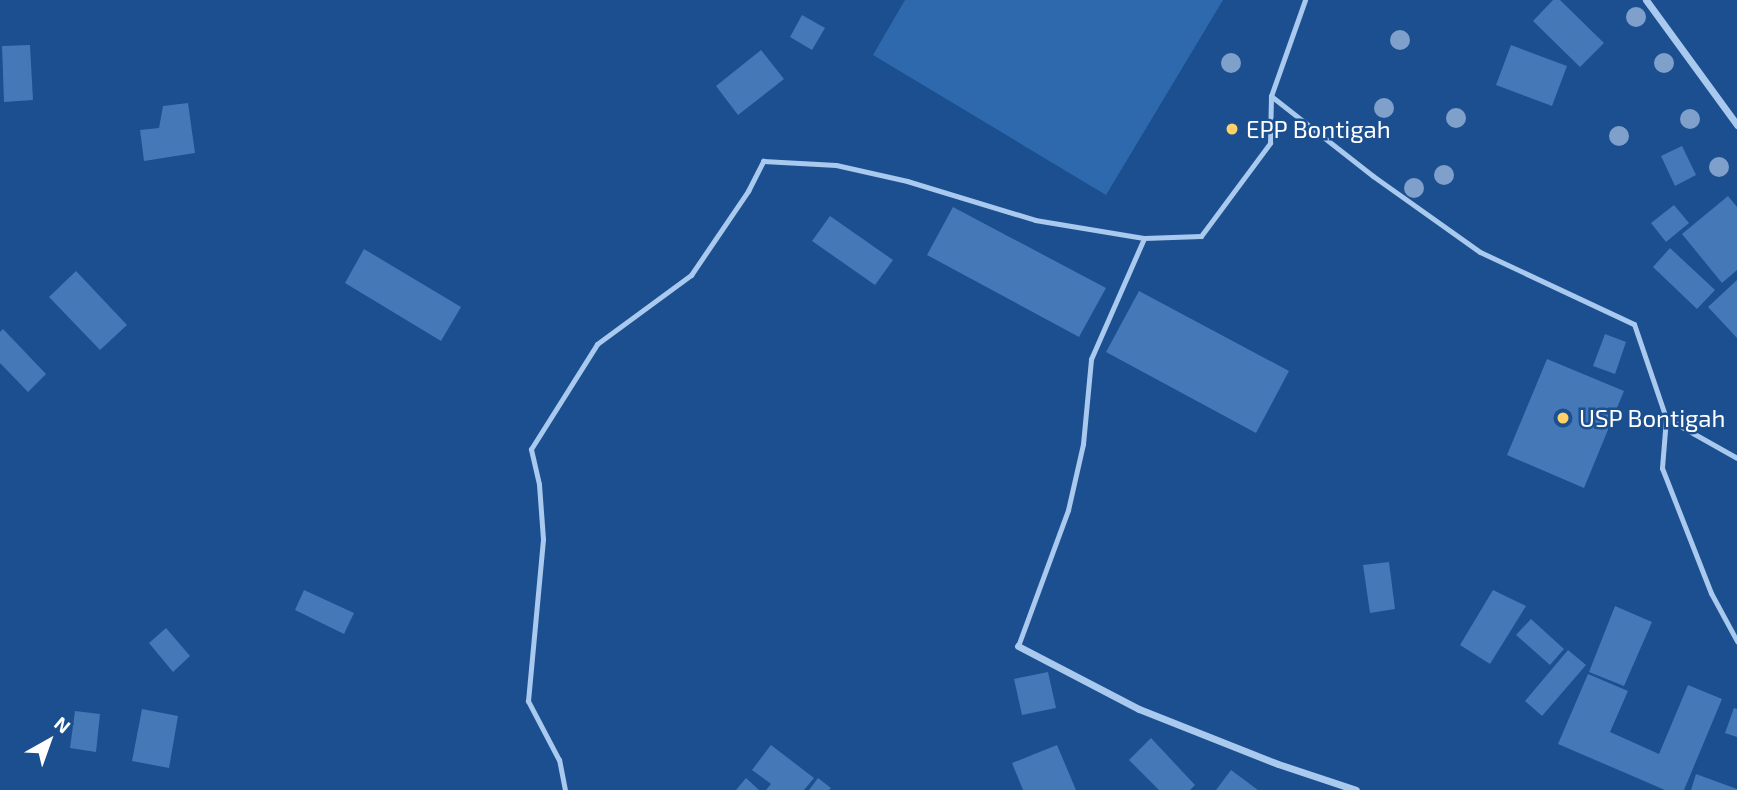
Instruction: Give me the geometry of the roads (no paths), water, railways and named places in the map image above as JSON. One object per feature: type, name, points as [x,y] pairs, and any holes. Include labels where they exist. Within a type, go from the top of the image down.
[{"type":"street","points":[[1646,0],[1737,125]]},
{"type":"street","points":[[1018,646],[1139,709],[1278,764],[1356,790]]},
{"type":"lane","points":[[565,790],[558,760],[528,701],[543,539],[539,484],[531,449],[597,344],[691,275],[748,191],[763,162],[836,165],[906,181],[1035,220],[1144,238],[1201,236],[1270,143],[1270,96],[1305,0]]},
{"type":"lane","points":[[1270,96],[1373,176],[1480,252],[1634,324],[1666,418],[1662,468],[1711,593],[1737,642]]},
{"type":"lane","points":[[1018,646],[1068,510],[1083,444],[1091,359],[1144,238]]},
{"type":"lane","points":[[1666,418],[1737,458]]},
{"type":"place","name":"EPP Bontigah","points":[[1232,129]]},
{"type":"place","name":"USP Bontigah","points":[[1563,418]]}]
